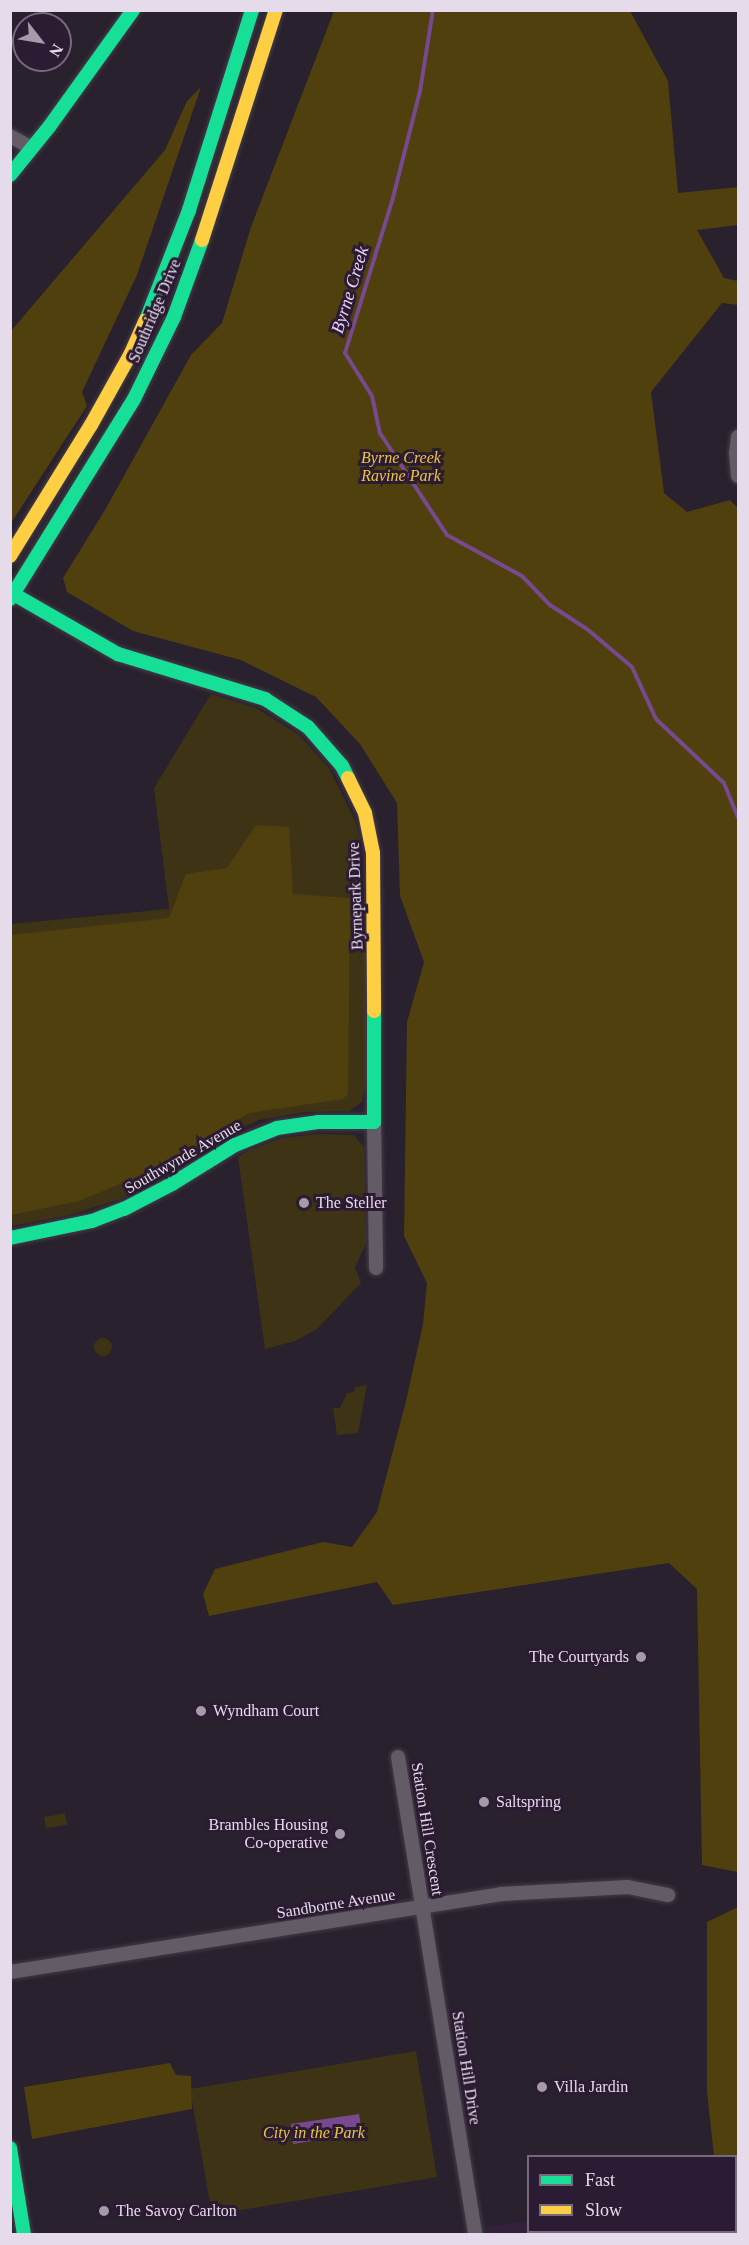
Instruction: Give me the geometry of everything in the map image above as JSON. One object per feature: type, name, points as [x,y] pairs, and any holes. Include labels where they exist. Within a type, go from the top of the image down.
[{"type":"street","points":[[10,175],[133,10]]},
{"type":"street","name":"Southridge Drive","points":[[10,556],[91,425],[132,353],[164,279],[252,10]]},
{"type":"street","name":"Southridge Drive","points":[[12,595],[123,417],[174,317],[218,194],[276,10]]},
{"type":"street","points":[[10,136],[32,148]]},
{"type":"street","points":[[738,437],[736,453],[738,476]]},
{"type":"street","name":"Byrnepark Drive","points":[[12,595],[118,654],[240,690],[272,703],[308,727],[342,766],[365,813],[373,853],[376,1268]]},
{"type":"street","name":"Southwynde Avenue","points":[[10,1238],[92,1221],[124,1209],[172,1185],[235,1145],[277,1128],[318,1122],[374,1122]]},
{"type":"street","name":"Station Hill Crescent","points":[[398,1756],[423,1906]]},
{"type":"street","name":"Sandborne Avenue","points":[[10,1972],[423,1906],[551,1890],[628,1887],[668,1895]]},
{"type":"street","name":"Station Hill Drive","points":[[423,1906],[475,2235]]},
{"type":"street","points":[[10,2148],[24,2235]]},
{"type":"shaded area","points":[[359,2114],[362,2133],[293,2144],[291,2124]]},
{"type":"shaded area","points":[[527,2221],[527,2233],[560,2234],[486,2234],[484,2227]]},
{"type":"green space","name":"Byrne Creek Ravine Park","points":[[334,11],[630,11],[668,81],[678,193],[738,187],[738,225],[697,230],[724,278],[738,281],[738,305],[722,303],[651,392],[664,493],[687,512],[730,500],[738,508],[738,1872],[702,1865],[697,1589],[669,1563],[393,1605],[377,1582],[209,1616],[203,1594],[215,1569],[323,1542],[352,1547],[377,1512],[423,1324],[427,1283],[404,1236],[407,1022],[424,962],[400,896],[397,803],[360,744],[316,697],[241,660],[133,631],[67,592],[63,578],[105,510],[191,355],[222,323],[251,227]]},
{"type":"green space","points":[[201,87],[137,275],[82,392],[87,406],[11,523],[11,331],[165,150],[187,101]]},
{"type":"green space","points":[[211,694],[256,708],[299,735],[329,768],[355,820],[360,839],[365,923],[367,1076],[362,1102],[349,1111],[305,1112],[259,1120],[238,1130],[149,1185],[120,1199],[70,1215],[11,1226],[11,924],[169,909],[154,788]]},
{"type":"green space","points":[[256,825],[289,827],[293,894],[350,898],[348,1094],[343,1099],[249,1113],[156,1169],[79,1201],[11,1215],[11,935],[169,918],[186,874],[227,868]]},
{"type":"green space","name":"The Steller","points":[[317,1134],[354,1135],[364,1147],[366,1244],[355,1267],[361,1283],[317,1329],[295,1341],[265,1349],[238,1157],[249,1150],[282,1138]]},
{"type":"green space","points":[[103,1338],[109,1341],[112,1347],[109,1353],[103,1356],[97,1353],[94,1347],[97,1341]]},
{"type":"green space","points":[[367,1385],[358,1433],[337,1435],[333,1408],[340,1408],[347,1393],[354,1392],[355,1387]]},
{"type":"green space","points":[[65,1813],[67,1825],[46,1828],[44,1817]]},
{"type":"green space","points":[[738,1907],[738,2234],[734,2234],[737,2233],[737,2155],[714,2155],[707,2092],[707,1922]]},
{"type":"green space","name":"City in the Park","points":[[416,2051],[437,2177],[212,2215],[190,2089]]},
{"type":"green space","points":[[170,2063],[176,2075],[191,2076],[192,2109],[32,2139],[24,2087]]},
{"type":"waterway","name":"Byrne Creek","points":[[433,10],[420,91],[393,198],[345,353],[372,396],[380,433],[447,535],[522,576],[550,605],[587,629],[632,667],[656,719],[724,783],[738,817]]},
{"type":"traffic: fast","points":[[10,175],[49,127],[133,10]]},
{"type":"traffic: fast","points":[[146,320],[189,210],[252,10]]},
{"type":"traffic: fast","points":[[10,599],[134,399],[174,317],[202,240]]},
{"type":"traffic: fast","points":[[10,592],[118,654],[265,699],[308,727],[342,766],[348,778]]},
{"type":"traffic: fast","points":[[10,1238],[92,1221],[124,1209],[172,1184],[235,1145],[277,1128],[318,1122],[374,1122],[374,1011]]},
{"type":"traffic: fast","points":[[10,2148],[24,2234]]},
{"type":"traffic: slow","points":[[202,240],[276,10]]},
{"type":"traffic: slow","points":[[10,556],[91,425],[131,353],[146,320]]},
{"type":"traffic: slow","points":[[348,778],[365,813],[373,853],[374,1011]]},
{"type":"place","name":"The Steller","points":[[304,1203]]},
{"type":"place","name":"The Courtyards","points":[[641,1657]]},
{"type":"place","name":"Wyndham Court","points":[[201,1711]]},
{"type":"place","name":"Saltspring","points":[[484,1802]]},
{"type":"place","name":"Brambles Housing Co-operative","points":[[340,1834]]},
{"type":"place","name":"Villa Jardin","points":[[542,2087]]},
{"type":"place","name":"The Savoy Carlton","points":[[104,2211]]}]
